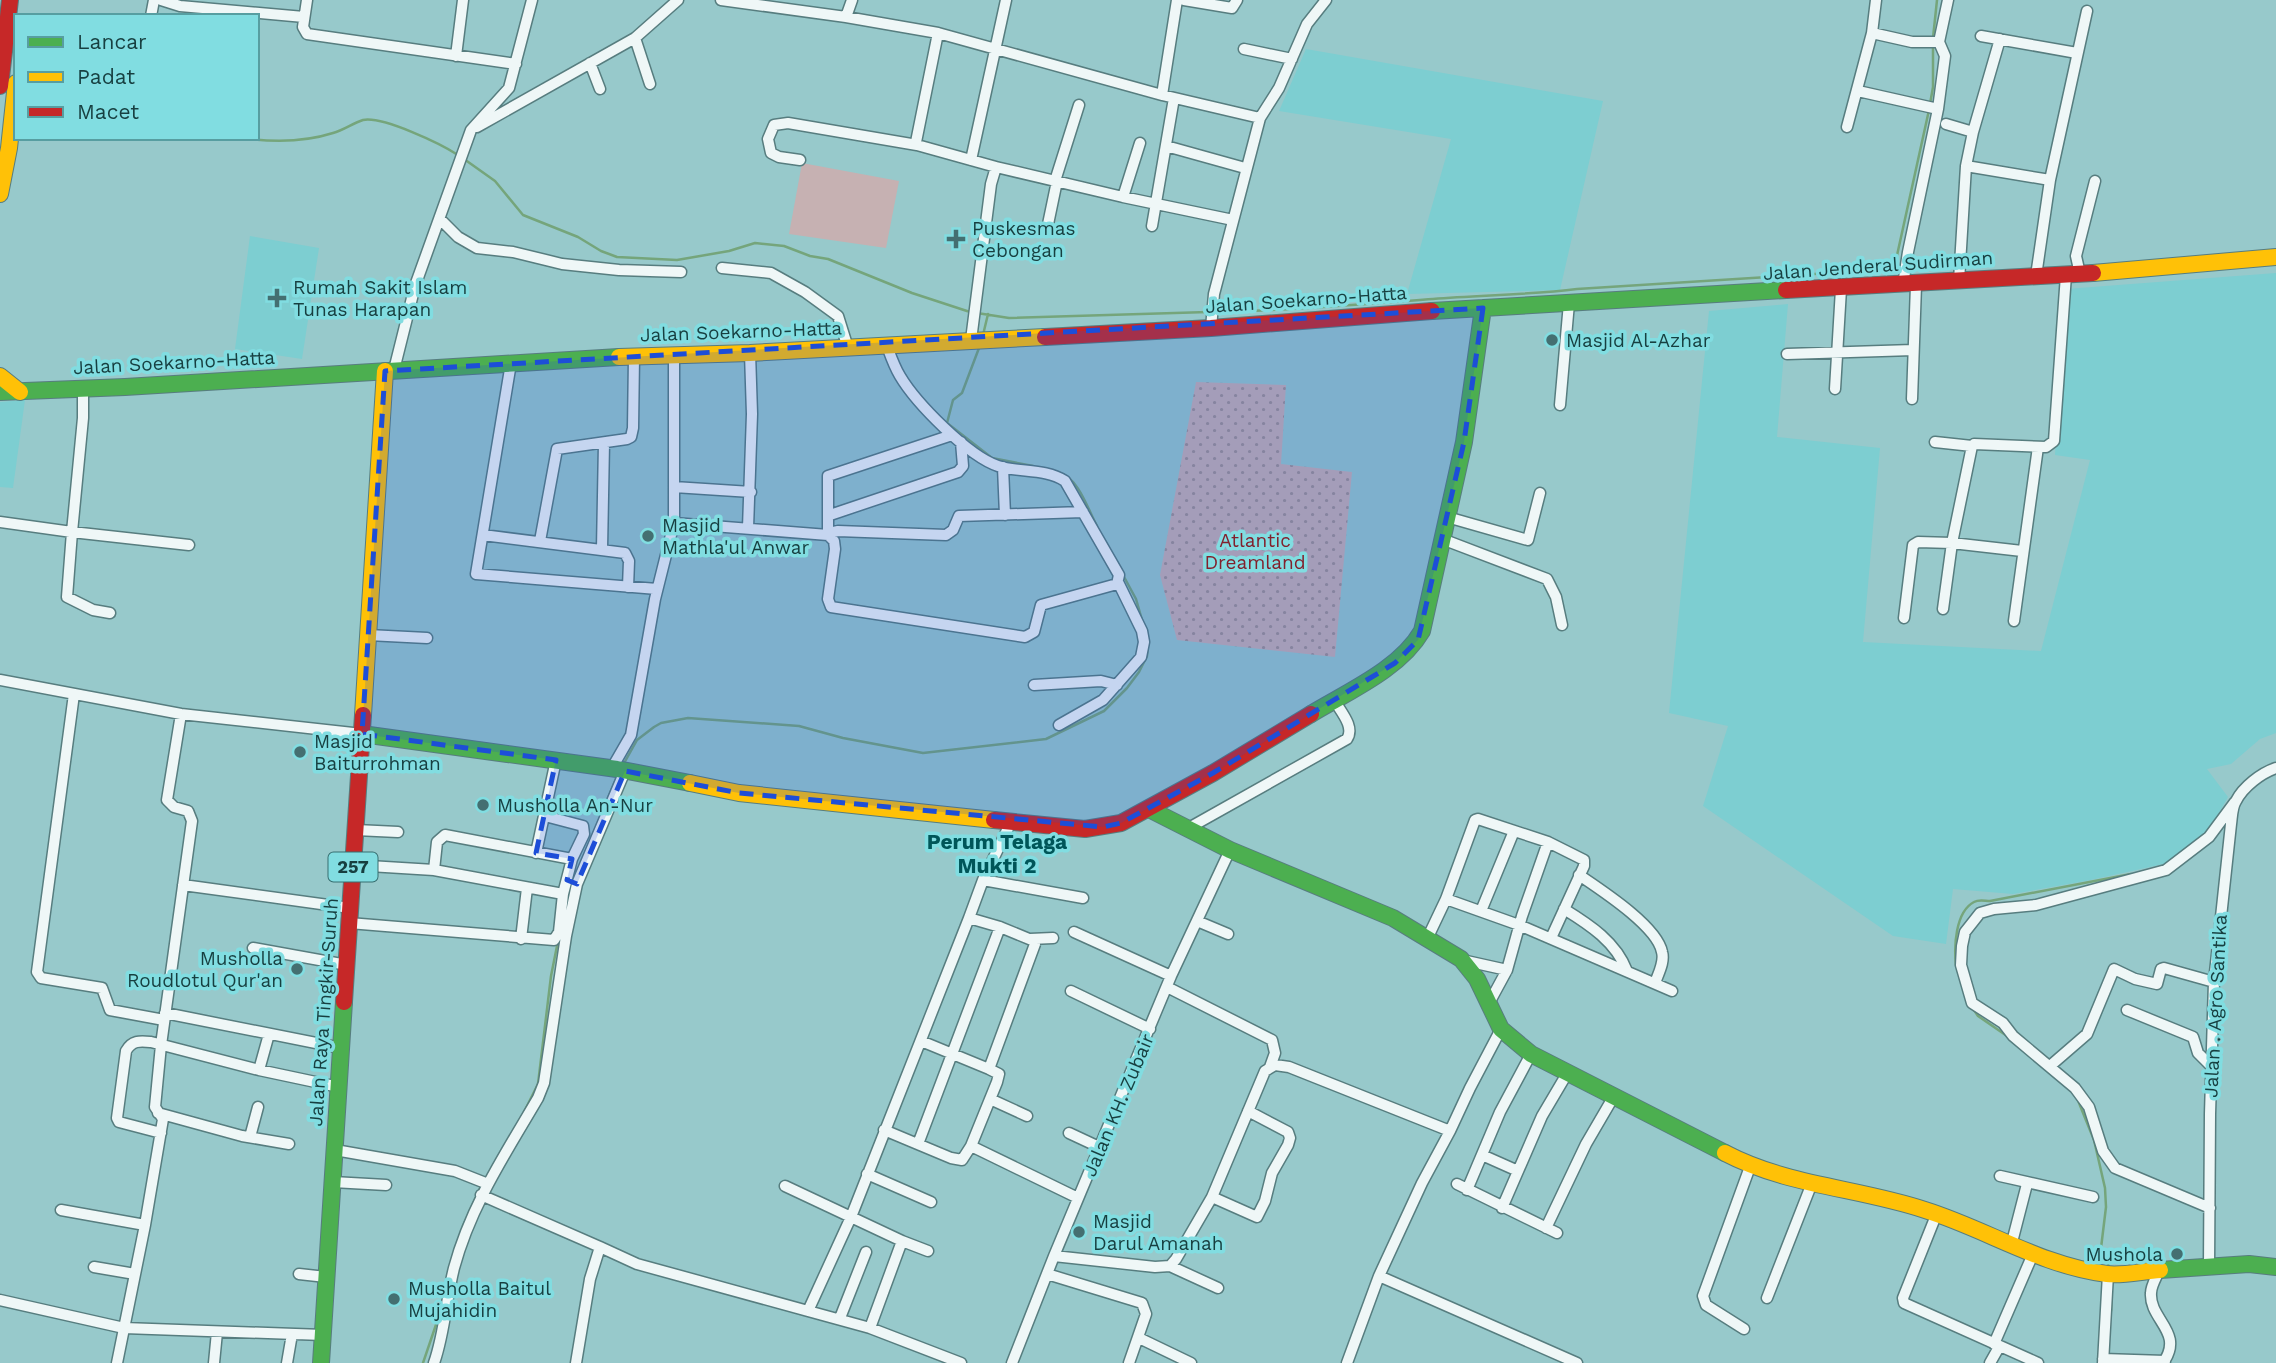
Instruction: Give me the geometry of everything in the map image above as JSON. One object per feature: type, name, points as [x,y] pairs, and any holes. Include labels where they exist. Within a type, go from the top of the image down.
[{"type":"main road","points":[[0,86],[10,0]]},
{"type":"main road","points":[[0,194],[14,102]]},
{"type":"main road","name":"Jalan Jenderal Sudirman","points":[[1483,308],[2073,275],[2276,257]]},
{"type":"main road","points":[[362,734],[619,769],[740,793],[1095,828],[1121,823],[1334,701],[1395,663],[1418,640],[1464,442],[1483,308]]},
{"type":"main road","name":"Jalan Soekarno-Hatta","points":[[0,392],[511,363],[887,346],[1483,308]]},
{"type":"main road","name":"Jalan Raya Tingkir-Suruh","points":[[321,1363],[368,635],[390,370]]},
{"type":"main road","points":[[0,376],[20,392]]},
{"type":"main road","points":[[1149,809],[1230,850],[1372,908],[1461,959],[1477,979],[1501,1029],[1531,1054],[1751,1164],[1787,1178],[1937,1213],[2033,1254],[2112,1273],[2209,1266],[2276,1267]]},
{"type":"street","points":[[161,0],[218,13],[240,14]]},
{"type":"street","points":[[307,0],[303,27],[307,34],[516,64]]},
{"type":"street","points":[[456,56],[463,0]]},
{"type":"street","points":[[390,370],[415,286],[460,167],[471,130],[506,94],[532,0]]},
{"type":"street","points":[[471,130],[635,38],[678,0]]},
{"type":"street","points":[[721,0],[775,4],[813,13],[938,33],[1162,95],[1259,118]]},
{"type":"street","points":[[813,13],[815,0]]},
{"type":"street","points":[[846,17],[852,0]]},
{"type":"street","points":[[971,160],[993,49],[1006,0]]},
{"type":"street","points":[[1162,95],[1177,0]]},
{"type":"street","points":[[1184,0],[1232,8],[1237,0]]},
{"type":"street","points":[[1210,324],[1214,294],[1259,118],[1274,99],[1307,24],[1326,0]]},
{"type":"street","points":[[1847,127],[1872,33],[1876,0]]},
{"type":"street","points":[[1932,42],[1948,0]]},
{"type":"street","points":[[2036,276],[2050,180],[2087,11]]},
{"type":"street","points":[[259,15],[304,17]]},
{"type":"street","points":[[917,145],[915,140],[938,33]]},
{"type":"street","points":[[1872,33],[1932,42],[1945,56],[1931,107],[1908,252],[1913,350],[1912,399]]},
{"type":"street","points":[[1981,36],[2077,53]]},
{"type":"street","points":[[635,38],[650,84]]},
{"type":"street","points":[[1959,281],[1966,166],[2000,39]]},
{"type":"street","points":[[1244,49],[1292,59]]},
{"type":"street","points":[[590,63],[600,89]]},
{"type":"street","points":[[1858,90],[1931,107]]},
{"type":"street","points":[[1152,226],[1174,98]]},
{"type":"street","points":[[1047,229],[1056,181],[1079,105]]},
{"type":"street","points":[[800,160],[771,153],[768,139],[774,125],[788,123],[917,145],[1156,206],[1233,220]]},
{"type":"street","points":[[1946,124],[1973,132]]},
{"type":"street","points":[[1123,197],[1140,143]]},
{"type":"street","points":[[1166,146],[1245,168]]},
{"type":"street","points":[[1966,166],[2050,180]]},
{"type":"street","points":[[978,340],[975,303],[996,167]]},
{"type":"street","points":[[1935,442],[1972,446],[2046,447],[2054,441],[2073,275],[2095,181]]},
{"type":"street","points":[[440,219],[458,237],[477,248],[513,252],[562,264],[630,271],[681,272]]},
{"type":"street","points":[[722,268],[771,273],[805,292],[838,316],[848,348]]},
{"type":"street","points":[[1835,389],[1841,289]]},
{"type":"street","points":[[1560,405],[1569,303]]},
{"type":"street","points":[[887,346],[906,385],[956,438],[985,460],[1003,467],[1051,474],[1069,485],[1119,575],[1118,582],[1142,631],[1144,642],[1141,657],[1103,700],[1059,725]]},
{"type":"street","points":[[1787,354],[1913,350]]},
{"type":"street","points":[[748,528],[752,414],[750,353]]},
{"type":"street","points":[[183,885],[350,916],[521,939],[548,941],[557,938],[563,894],[572,882],[631,735],[657,589],[674,523],[674,356]]},
{"type":"street","points":[[540,541],[556,451],[560,448],[628,439],[632,433],[634,357]]},
{"type":"street","points":[[511,363],[477,575],[657,589]]},
{"type":"street","points":[[83,387],[83,418],[67,597],[93,610],[110,613]]},
{"type":"street","points":[[956,438],[828,476],[829,534],[835,547],[828,600],[830,605],[834,608],[1025,637],[1034,632],[1041,605],[1112,586],[1118,582]]},
{"type":"street","points":[[830,515],[958,472],[963,466],[956,438]]},
{"type":"street","points":[[602,549],[604,443]]},
{"type":"street","points":[[1944,609],[1952,543],[1972,446]]},
{"type":"street","points":[[2014,621],[2038,447]]},
{"type":"street","points":[[1003,467],[1005,515]]},
{"type":"street","points":[[674,487],[751,492]]},
{"type":"street","points":[[1447,517],[1528,540],[1540,493]]},
{"type":"street","points":[[674,523],[829,534],[838,531],[946,535],[953,530],[959,516],[1083,512]]},
{"type":"street","points":[[0,522],[189,545]]},
{"type":"street","points":[[483,536],[625,553],[628,556],[628,587]]},
{"type":"street","points":[[1442,539],[1547,579],[1556,597],[1562,625]]},
{"type":"street","points":[[1904,618],[1913,545],[1918,542],[2022,551]]},
{"type":"street","points":[[368,635],[427,638]]},
{"type":"street","points":[[0,680],[181,713],[362,734]]},
{"type":"street","points":[[1034,685],[1101,681],[1117,685]]},
{"type":"street","points":[[74,694],[37,972],[41,978],[102,988],[110,1010],[165,1016],[341,1048]]},
{"type":"street","points":[[1187,829],[1347,739],[1351,733],[1350,726],[1334,701]]},
{"type":"street","points":[[117,1363],[163,1119],[155,1107],[191,814],[169,804],[167,800],[181,713]]},
{"type":"street","points":[[536,853],[556,760]]},
{"type":"street","points":[[2210,1208],[2115,1168],[2109,1162],[2103,1152],[2089,1107],[2075,1088],[2013,1036],[2003,1023],[1972,1003],[1961,965],[1962,947],[1965,932],[1980,913],[2036,905],[2166,870],[2209,837],[2253,782],[2276,768]]},
{"type":"street","name":"Jalan . Agro Santika","points":[[2209,1266],[2214,982],[2235,802]]},
{"type":"street","points":[[434,1363],[454,1269],[485,1182],[538,1098],[544,1083],[566,936],[572,859],[584,834],[583,826],[545,817]]},
{"type":"street","points":[[1427,939],[1446,899],[1475,820],[1484,820],[1548,842],[1582,857],[1584,866],[1551,938]]},
{"type":"street","points":[[808,1311],[851,1217],[983,880],[1012,821]]},
{"type":"street","points":[[356,830],[398,832]]},
{"type":"street","points":[[1481,911],[1514,831]]},
{"type":"street","points":[[434,870],[437,842],[442,836],[572,859]]},
{"type":"street","points":[[1488,1005],[1507,970],[1519,925],[1548,842]]},
{"type":"street","name":"Jalan KH. Zubair","points":[[1012,1363],[1171,976],[1230,850]]},
{"type":"street","points":[[353,865],[434,870],[563,894]]},
{"type":"street","points":[[1579,876],[1633,914],[1662,949],[1662,961],[1655,984]]},
{"type":"street","points":[[983,880],[1083,898]]},
{"type":"street","points":[[521,939],[527,888]]},
{"type":"street","points":[[1446,899],[1551,938],[1672,991]]},
{"type":"street","points":[[1564,909],[1605,938],[1617,952],[1627,971]]},
{"type":"street","points":[[969,918],[1000,927],[1035,942],[989,1069]]},
{"type":"street","points":[[1197,921],[1228,933]]},
{"type":"street","points":[[918,1144],[1000,927]]},
{"type":"street","points":[[1074,932],[1171,976]]},
{"type":"street","points":[[1030,939],[1054,938]]},
{"type":"street","points":[[253,948],[347,965]]},
{"type":"street","points":[[1461,959],[1507,970]]},
{"type":"street","points":[[2050,1066],[2087,1034],[2114,969],[2136,979],[2157,984],[2161,969],[2164,968],[2214,982]]},
{"type":"street","points":[[1167,987],[1272,1040],[1275,1053],[1270,1067]]},
{"type":"street","points":[[1071,991],[1150,1029]]},
{"type":"street","points":[[2127,1010],[2193,1037],[2198,1054],[2211,1066]]},
{"type":"street","points":[[1347,1363],[1380,1276],[1422,1183],[1501,1029]]},
{"type":"street","points":[[259,1070],[269,1034]]},
{"type":"street","points":[[161,1133],[118,1122],[117,1118],[122,1069],[129,1045],[139,1041],[339,1087]]},
{"type":"street","points":[[884,1130],[960,1161],[971,1146],[999,1076],[997,1072],[921,1041]]},
{"type":"street","points":[[1531,1054],[1500,1112],[1482,1155],[1462,1187],[1502,1208],[1552,1231],[1586,1144],[1614,1096]]},
{"type":"street","points":[[1170,1266],[1212,1197],[1265,1071],[1270,1067],[1289,1067],[1450,1131]]},
{"type":"street","points":[[1502,1208],[1542,1116],[1568,1072]]},
{"type":"street","points":[[990,1099],[1027,1116]]},
{"type":"street","points":[[250,1137],[258,1107]]},
{"type":"street","points":[[1212,1197],[1257,1217],[1265,1201],[1272,1173],[1290,1138],[1288,1132],[1248,1111]]},
{"type":"street","points":[[158,1114],[289,1144]]},
{"type":"street","points":[[1069,1133],[1099,1147]]},
{"type":"street","points":[[971,1146],[1078,1198]]},
{"type":"street","points":[[335,1150],[455,1171],[485,1182]]},
{"type":"street","points":[[1482,1155],[1518,1171]]},
{"type":"street","points":[[1744,1329],[1706,1305],[1703,1296],[1751,1164]]},
{"type":"street","points":[[867,1174],[931,1202]]},
{"type":"street","points":[[2000,1176],[2093,1197]]},
{"type":"street","points":[[332,1181],[386,1185]]},
{"type":"street","points":[[1767,1298],[1812,1183]]},
{"type":"street","points":[[2011,1246],[2027,1184]]},
{"type":"street","points":[[785,1186],[928,1251]]},
{"type":"street","points":[[481,1195],[637,1264],[840,1318],[961,1363]]},
{"type":"street","points":[[61,1210],[145,1225]]},
{"type":"street","points":[[1937,1213],[1903,1301],[2038,1363]]},
{"type":"street","points":[[870,1328],[902,1241]]},
{"type":"street","points":[[576,1363],[590,1279],[600,1247]]},
{"type":"street","points":[[840,1318],[866,1252]]},
{"type":"street","points":[[1990,1363],[2033,1254]]},
{"type":"street","points":[[1054,1256],[1170,1266],[1218,1288]]},
{"type":"street","points":[[94,1267],[135,1274]]},
{"type":"street","points":[[2112,1273],[2107,1360],[2164,1362],[2169,1353],[2170,1338],[2151,1300],[2151,1292],[2159,1271]]},
{"type":"street","points":[[1047,1274],[1142,1303],[1146,1314],[1129,1363]]},
{"type":"street","points":[[299,1275],[326,1277]]},
{"type":"street","points":[[1380,1276],[1577,1363]]},
{"type":"street","points":[[0,1300],[124,1328],[323,1335]]},
{"type":"street","points":[[214,1363],[217,1332]]},
{"type":"street","points":[[287,1363],[292,1334]]},
{"type":"street","points":[[1139,1338],[1191,1363]]},
{"type":"highlighted area","points":[[1483,308],[1464,442],[1418,640],[1395,663],[1213,773],[1121,823],[1103,827],[739,793],[625,771],[577,884],[567,880],[572,859],[536,853],[556,760],[362,734],[385,371]]},
{"type":"shaded area","points":[[1306,49],[1603,101],[1560,290],[1407,294],[1451,139],[1279,111]]},
{"type":"shaded area","name":"Rumah Sakit Islam Tunas Harapan","points":[[250,236],[319,248],[302,359],[235,349]]},
{"type":"shaded area","points":[[2276,273],[2276,733],[2260,739],[2231,764],[2207,769],[2228,797],[2207,834],[2173,862],[2086,881],[2013,894],[1953,889],[1946,944],[1893,936],[1703,806],[1728,726],[1669,713],[1709,311],[1788,304],[1777,437],[1880,448],[1863,642],[2041,651],[2090,460],[2055,455],[2066,289]]},
{"type":"shaded area","points":[[25,400],[13,488],[0,487],[0,402]]},
{"type":"green space","points":[[802,163],[899,181],[886,248],[789,234]]},
{"type":"green space","name":"Atlantic Dreamland","points":[[1196,382],[1286,385],[1281,464],[1352,472],[1335,657],[1177,640],[1160,575]]},
{"type":"waterway","points":[[1933,38],[1937,0]]},
{"type":"waterway","points":[[1930,104],[1933,87],[1933,44]]},
{"type":"waterway","points":[[1214,312],[1296,309],[1894,269],[1929,110]]},
{"type":"waterway","points":[[259,140],[300,140],[337,132],[363,120],[372,120],[412,132],[458,155]]},
{"type":"waterway","points":[[464,159],[495,181],[523,215],[578,237],[617,257],[677,260],[729,251],[755,243],[784,246],[810,256],[828,259],[912,293],[970,312]]},
{"type":"waterway","points":[[977,313],[1009,318],[1208,312]]},
{"type":"waterway","points":[[983,335],[988,314]]},
{"type":"waterway","points":[[979,348],[962,393],[953,400],[947,423],[992,458],[1033,466]]},
{"type":"waterway","points":[[1060,473],[1067,476],[1078,488],[1097,526]]},
{"type":"waterway","points":[[1123,575],[1136,599],[1142,620]]},
{"type":"waterway","points":[[623,765],[637,740],[654,727],[688,718],[799,726],[843,738],[923,753],[1046,739],[1104,711],[1139,672],[1147,656],[1148,640]]},
{"type":"waterway","points":[[567,897],[618,774]]},
{"type":"waterway","points":[[1956,965],[1955,949],[1959,922],[1974,902],[2131,874]]},
{"type":"waterway","points":[[524,1112],[538,1084],[558,941]]},
{"type":"waterway","points":[[1974,1010],[1978,1016],[2007,1036]]},
{"type":"waterway","points":[[2077,1098],[2094,1140],[2105,1188],[2106,1207],[2101,1248],[2110,1269]]},
{"type":"waterway","points":[[463,1226],[482,1184]]},
{"type":"waterway","points":[[2111,1311],[2112,1279]]},
{"type":"waterway","points":[[423,1363],[441,1310]]},
{"type":"traffic: fast","points":[[1432,311],[1786,290]]},
{"type":"traffic: fast","points":[[1311,714],[1387,668],[1401,657],[1422,631],[1464,442],[1483,308]]},
{"type":"traffic: fast","points":[[0,392],[619,357]]},
{"type":"traffic: fast","points":[[362,734],[617,769],[690,783]]},
{"type":"traffic: fast","points":[[1149,809],[1230,850],[1393,918],[1461,959],[1477,979],[1501,1029],[1531,1054],[1725,1153]]},
{"type":"traffic: fast","points":[[321,1363],[344,1002]]},
{"type":"traffic: fast","points":[[2160,1270],[2249,1264],[2276,1267]]},
{"type":"traffic: slow","points":[[0,194],[14,102]]},
{"type":"traffic: slow","points":[[2093,273],[2276,257]]},
{"type":"traffic: slow","points":[[619,357],[750,353],[1045,337]]},
{"type":"traffic: slow","points":[[363,715],[385,371]]},
{"type":"traffic: slow","points":[[0,376],[20,392]]},
{"type":"traffic: slow","points":[[690,783],[739,793],[994,820]]},
{"type":"traffic: slow","points":[[1725,1153],[1774,1173],[1925,1210],[2037,1255],[2083,1270],[2113,1274],[2160,1270]]},
{"type":"traffic: jam","points":[[0,86],[10,0]]},
{"type":"traffic: jam","points":[[1786,290],[2093,273]]},
{"type":"traffic: jam","points":[[1045,337],[1211,328],[1432,311]]},
{"type":"traffic: jam","points":[[994,820],[1085,829],[1121,823],[1213,773],[1311,714]]},
{"type":"traffic: jam","points":[[344,1002],[363,715]]},
{"type":"place","name":"Puskesmas Cebongan","points":[[956,239]]},
{"type":"place","name":"Rumah Sakit Islam Tunas Harapan","points":[[277,298]]},
{"type":"place","name":"Masjid Al-Azhar","points":[[1552,340]]},
{"type":"place","name":"Masjid Mathla'ul Anwar","points":[[648,536]]},
{"type":"place","name":"Masjid Baiturrohman","points":[[300,752]]},
{"type":"place","name":"Musholla An-Nur","points":[[483,805]]},
{"type":"place","name":"Musholla Roudlotul Qur'an","points":[[297,969]]},
{"type":"place","name":"Masjid Darul Amanah","points":[[1079,1232]]},
{"type":"place","name":"Mushola","points":[[2177,1254]]},
{"type":"place","name":"Musholla Baitul Mujahidin","points":[[394,1299]]},
{"type":"district","name":"Perum Telaga Mukti 2","points":[[997,854]]}]
